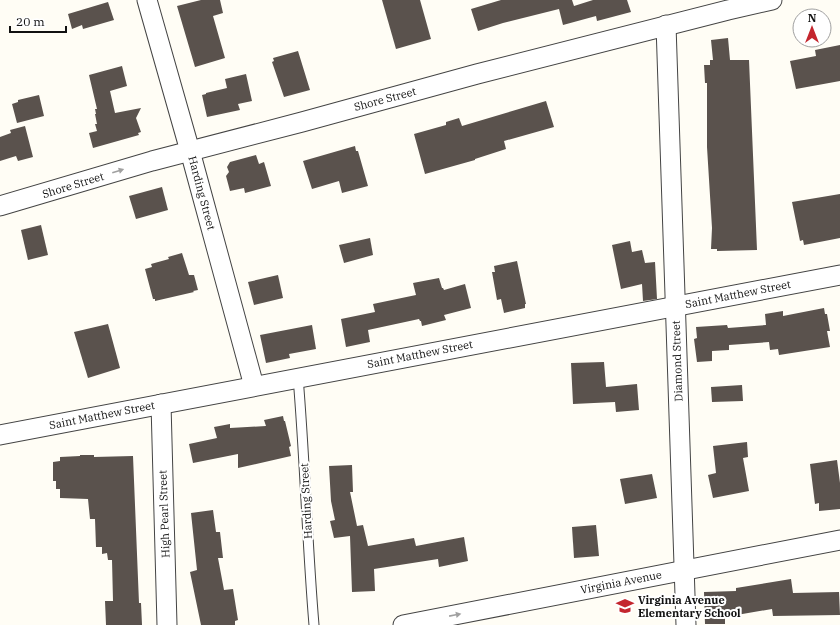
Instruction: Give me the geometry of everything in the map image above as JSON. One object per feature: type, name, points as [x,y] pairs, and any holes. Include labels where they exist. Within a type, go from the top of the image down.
[{"type":"street","name":"Harding Street","points":[[147,0],[254,386]]},
{"type":"street","name":"Shore Street","points":[[0,206],[190,151],[476,74],[666,25],[772,0]]},
{"type":"street","name":"Diamond Street","points":[[666,25],[686,625]]},
{"type":"street","name":"Saint Matthew Street","points":[[0,435],[840,274]]},
{"type":"street","name":"High Pearl Street","points":[[161,404],[167,625]]},
{"type":"street","name":"Virginia Avenue","points":[[403,625],[840,540]]},
{"type":"lane","name":"Harding Street","points":[[298,377],[314,625]]},
{"type":"building","points":[[201,0],[220,0],[223,13],[213,16],[225,58],[195,67],[177,6]]},
{"type":"building","points":[[382,0],[420,0],[431,39],[396,49]]},
{"type":"building","points":[[501,0],[572,0],[574,6],[593,0],[627,0],[631,12],[597,21],[596,16],[563,25],[559,9],[478,31],[471,9]]},
{"type":"building","points":[[108,2],[114,20],[83,29],[82,25],[72,29],[68,14]]},
{"type":"building","points":[[728,38],[730,60],[749,60],[757,250],[717,251],[717,249],[711,249],[712,228],[707,147],[707,83],[705,83],[704,65],[710,65],[710,60],[713,60],[711,40]]},
{"type":"building","points":[[840,45],[840,81],[796,89],[790,61],[816,56],[815,50],[832,48],[832,47]]},
{"type":"building","points":[[298,51],[310,90],[284,97],[272,62],[274,61],[273,58]]},
{"type":"building","points":[[122,66],[127,86],[110,91],[115,113],[141,108],[136,118],[141,132],[138,133],[139,135],[93,148],[89,133],[97,131],[95,124],[97,124],[95,109],[97,109],[89,75]]},
{"type":"building","points":[[246,74],[252,101],[238,104],[240,110],[207,117],[202,95],[227,88],[225,79]]},
{"type":"building","points":[[39,95],[44,116],[17,123],[12,104],[18,102],[18,100]]},
{"type":"building","points":[[546,101],[554,127],[504,141],[506,149],[475,160],[425,174],[414,134],[446,125],[446,122],[459,118],[462,126]]},
{"type":"building","points":[[25,126],[33,157],[18,161],[16,156],[0,161],[0,137],[11,133],[10,130]]},
{"type":"building","points":[[355,146],[356,151],[358,151],[368,186],[342,193],[339,181],[312,189],[303,161]]},
{"type":"building","points":[[256,155],[259,164],[264,162],[271,186],[245,193],[244,188],[230,191],[226,176],[229,172],[227,167],[230,162]]},
{"type":"building","points":[[162,187],[168,210],[136,219],[129,196]]},
{"type":"building","points":[[840,194],[840,238],[804,245],[803,240],[800,241],[792,202]]},
{"type":"building","points":[[41,225],[48,255],[28,260],[21,230]]},
{"type":"building","points":[[370,238],[373,255],[344,263],[339,245]]},
{"type":"building","points":[[630,241],[632,252],[642,250],[645,263],[655,262],[657,299],[643,301],[642,284],[621,289],[612,245]]},
{"type":"building","points":[[182,253],[189,275],[194,275],[198,290],[155,301],[155,299],[153,299],[145,269],[152,267],[151,264],[169,259],[168,257]]},
{"type":"building","points":[[517,261],[526,304],[525,308],[504,313],[501,299],[497,300],[492,272],[495,272],[494,266]]},
{"type":"building","points":[[278,275],[283,298],[254,305],[248,282]]},
{"type":"building","points":[[439,278],[444,290],[465,284],[471,308],[444,315],[446,320],[422,326],[419,319],[368,330],[370,342],[346,347],[341,319],[375,312],[373,304],[416,295],[413,283]]},
{"type":"building","points":[[824,308],[825,314],[827,314],[830,331],[827,331],[830,347],[779,355],[778,349],[770,350],[769,342],[729,345],[729,350],[712,351],[712,361],[697,362],[694,339],[697,338],[696,327],[727,325],[728,328],[766,325],[765,314],[783,311],[783,316]]},
{"type":"building","points":[[108,324],[120,368],[88,378],[74,332]]},
{"type":"building","points":[[312,325],[316,349],[289,354],[290,358],[266,363],[260,335]]},
{"type":"building","points":[[604,362],[606,387],[637,384],[639,410],[616,412],[615,402],[573,404],[571,363]]},
{"type":"building","points":[[742,385],[743,401],[712,402],[711,387]]},
{"type":"building","points":[[283,416],[291,446],[289,447],[291,456],[238,468],[238,454],[193,463],[189,444],[217,438],[214,427],[230,424],[230,428],[266,426],[264,420]]},
{"type":"building","points":[[747,442],[748,457],[743,458],[749,491],[713,498],[708,475],[716,473],[713,446]]},
{"type":"building","points":[[94,455],[94,457],[133,456],[139,603],[141,603],[142,625],[106,625],[105,601],[113,601],[112,560],[108,560],[107,553],[102,554],[102,547],[96,547],[95,519],[90,519],[88,499],[60,498],[60,489],[56,489],[56,481],[53,481],[53,462],[60,461],[60,457]]},
{"type":"building","points":[[837,460],[840,483],[840,509],[819,511],[819,503],[815,504],[810,464]]},
{"type":"building","points":[[352,465],[353,492],[350,492],[357,526],[363,525],[368,546],[414,538],[416,546],[464,537],[468,561],[439,567],[438,559],[374,569],[375,591],[352,592],[350,536],[334,538],[330,521],[335,520],[331,501],[329,466]]},
{"type":"building","points":[[652,474],[657,498],[625,504],[620,479]]},
{"type":"building","points":[[213,510],[216,532],[220,532],[223,558],[218,558],[224,590],[233,589],[238,620],[235,621],[235,625],[201,625],[190,572],[197,570],[191,513]]},
{"type":"building","points":[[596,525],[599,556],[574,558],[572,527]]},
{"type":"building","points":[[791,579],[793,593],[839,592],[840,615],[773,616],[772,609],[725,617],[725,624],[705,624],[704,592],[736,591],[736,588]]},
{"type":"place","name":"Virginia Avenue Elementary School","points":[[625,606]]}]
